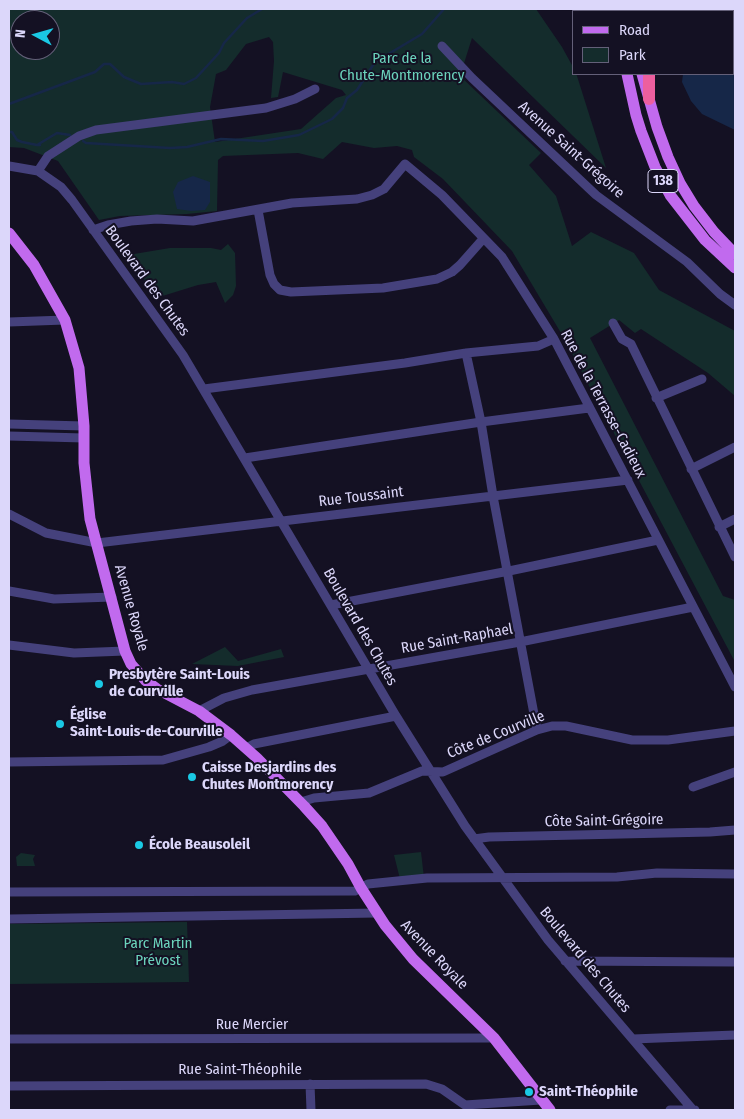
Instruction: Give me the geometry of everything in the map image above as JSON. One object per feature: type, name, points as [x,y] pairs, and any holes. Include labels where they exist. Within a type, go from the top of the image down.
[{"type":"highway","points":[[649,75],[649,99]]},
{"type":"main road","name":"138","points":[[627,75],[638,123],[655,167],[670,195],[705,240],[735,268]]},
{"type":"main road","name":"138","points":[[642,75],[668,157],[680,183],[694,206],[714,232],[735,254]]},
{"type":"main road","name":"Avenue Royale","points":[[9,233],[34,265],[65,320],[79,368],[84,432],[84,463],[90,519],[125,651],[131,664],[145,680],[157,689],[199,711],[231,735],[301,802],[322,826],[348,864],[377,914],[413,960],[494,1038],[550,1110]]},
{"type":"street","name":"Avenue Saint-Grégoire","points":[[442,46],[472,78],[596,195],[687,262],[720,294],[735,304]]},
{"type":"street","points":[[38,172],[48,156],[79,136],[96,130],[266,108],[295,99],[315,89]]},
{"type":"street","name":"Rue de la Terrasse-Cadieux","points":[[258,210],[292,203],[357,199],[372,195],[384,188],[405,164],[442,195],[502,257],[554,339],[735,687]]},
{"type":"street","name":"Boulevard des Chutes","points":[[9,166],[38,172],[61,187],[93,230],[183,355],[396,716],[474,839],[565,961],[694,1110]]},
{"type":"street","points":[[93,230],[131,221],[157,219],[193,221],[258,210],[270,275],[274,284],[280,290],[291,292],[383,288],[437,279],[452,272],[483,239]]},
{"type":"street","points":[[9,322],[65,320]]},
{"type":"street","points":[[613,323],[622,339],[631,344],[735,558]]},
{"type":"street","points":[[204,389],[405,363],[466,353],[538,346],[554,339]]},
{"type":"street","points":[[466,353],[481,422],[537,730]]},
{"type":"street","points":[[656,398],[702,379]]},
{"type":"street","points":[[244,458],[481,422],[589,408]]},
{"type":"street","points":[[9,424],[84,432]]},
{"type":"street","points":[[9,436],[84,432]]},
{"type":"street","points":[[691,469],[735,447]]},
{"type":"street","name":"Rue Toussaint","points":[[9,514],[46,533],[97,543],[628,480]]},
{"type":"street","points":[[719,527],[735,519]]},
{"type":"street","points":[[331,605],[508,572],[658,540]]},
{"type":"street","points":[[9,591],[54,599],[112,597]]},
{"type":"street","name":"Rue Saint-Raphael","points":[[199,711],[224,698],[252,690],[520,642],[693,607]]},
{"type":"street","points":[[9,645],[74,653],[125,651]]},
{"type":"street","points":[[246,748],[254,744],[396,716]]},
{"type":"street","name":"Côte de Courville","points":[[301,802],[314,798],[369,794],[422,771],[443,772],[537,730],[552,726],[566,726],[632,740],[668,740],[735,731]]},
{"type":"street","points":[[9,762],[163,760],[223,741],[231,735]]},
{"type":"street","points":[[693,787],[735,772]]},
{"type":"street","name":"Côte Saint-Grégoire","points":[[474,839],[488,837],[735,830]]},
{"type":"street","points":[[9,892],[355,891],[368,884],[427,878],[618,878],[657,873],[735,874]]},
{"type":"street","points":[[9,919],[377,914]]},
{"type":"street","points":[[565,961],[735,962]]},
{"type":"street","points":[[633,1039],[735,1035]]},
{"type":"street","name":"Rue Mercier","points":[[9,1040],[494,1038]]},
{"type":"street","points":[[310,1084],[311,1110]]},
{"type":"street","name":"Rue Saint-Théophile","points":[[9,1086],[426,1084],[442,1089],[461,1108],[541,1100]]},
{"type":"street","points":[[670,1110],[694,1110]]},
{"type":"green space","name":"Parc de la Chute-Montmorency","points":[[9,9],[536,9],[572,65],[572,75],[577,76],[606,168],[472,38],[460,76],[541,153],[529,165],[556,196],[572,246],[591,232],[634,253],[659,290],[735,331],[735,396],[708,373],[641,329],[635,333],[619,320],[590,338],[723,596],[735,600],[735,662],[561,333],[512,251],[443,179],[414,157],[412,150],[397,146],[374,148],[342,142],[323,159],[298,153],[223,156],[218,160],[217,211],[120,216],[99,220],[58,161],[24,148],[9,147]],"holes":[[[269,37],[273,42],[274,61],[271,98],[278,97],[283,72],[342,90],[346,95],[336,98],[301,129],[215,142],[210,107],[216,74],[226,70],[246,44]]]},
{"type":"green space","points":[[228,244],[235,253],[236,286],[233,295],[225,303],[216,282],[198,285],[156,298],[128,255],[170,248],[211,248],[221,250]]},
{"type":"green space","points":[[225,647],[238,661],[281,649],[284,657],[238,666],[192,664]]},
{"type":"green space","points":[[421,852],[424,878],[400,879],[394,855]]},
{"type":"green space","points":[[21,853],[35,855],[33,859],[35,866],[17,866],[16,857]]},
{"type":"green space","name":"Parc Martin Prévost","points":[[187,922],[189,982],[9,984],[9,924]]},
{"type":"water","points":[[735,9],[735,130],[702,114],[691,101],[682,82],[683,75],[734,75],[734,10],[685,10]]},
{"type":"water","points":[[193,176],[210,182],[210,202],[205,210],[177,209],[173,192],[178,182]]},
{"type":"waterway","points":[[9,104],[95,72],[104,64],[110,64],[124,77],[141,84],[172,82],[184,84],[196,78],[247,18],[262,9]]},
{"type":"waterway","points":[[83,141],[86,143],[170,148],[187,147],[221,139],[263,141],[299,135],[332,119],[343,108],[347,98],[357,90],[375,62],[422,34],[444,9]]},
{"type":"waterway","points":[[9,132],[12,132],[17,140],[37,145]]},
{"type":"waterway","points":[[40,145],[37,145],[57,133],[70,135]]},
{"type":"place","name":"Presbytère Saint-Louis de Courville","points":[[99,684]]},
{"type":"place","name":"Église Saint-Louis-de-Courville","points":[[60,724]]},
{"type":"place","name":"Caisse Desjardins des Chutes Montmorency","points":[[192,777]]},
{"type":"place","name":"École Beausoleil","points":[[139,845]]},
{"type":"place","name":"Saint-Théophile","points":[[529,1092]]}]
